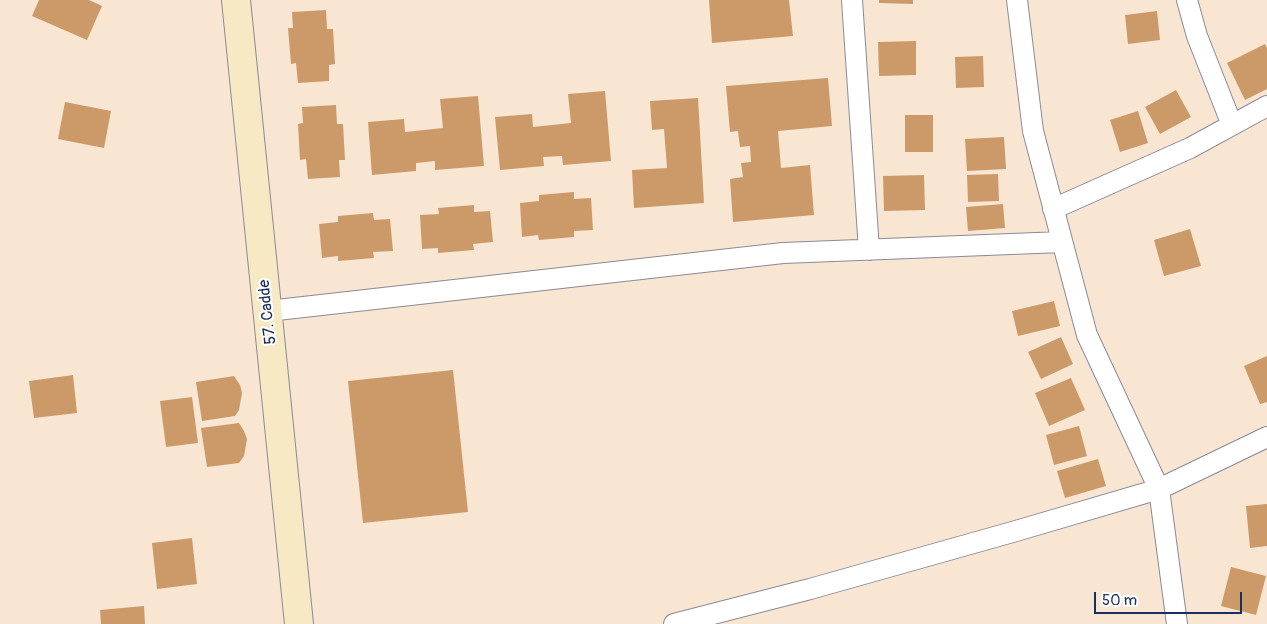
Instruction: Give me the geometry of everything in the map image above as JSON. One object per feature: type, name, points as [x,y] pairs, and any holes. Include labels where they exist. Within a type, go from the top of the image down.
[{"type":"street","name":"57. Cadde","points":[[236,0],[298,624]]},
{"type":"street","points":[[852,0],[869,250]]},
{"type":"street","points":[[1017,0],[1032,131],[1087,335],[1158,490],[1177,624]]},
{"type":"street","points":[[1186,0],[1197,36],[1232,125]]},
{"type":"street","points":[[1053,210],[1190,148],[1267,106]]},
{"type":"street","points":[[268,311],[783,253],[1062,242]]},
{"type":"street","points":[[674,624],[810,590],[1158,490],[1267,437]]},
{"type":"building","points":[[39,0],[89,0],[102,6],[87,40],[32,16]]},
{"type":"building","points":[[709,0],[789,0],[793,36],[712,43]]},
{"type":"building","points":[[879,0],[913,0],[913,4],[879,3]]},
{"type":"building","points":[[326,10],[327,29],[333,29],[335,64],[329,65],[329,81],[298,83],[296,63],[291,64],[288,28],[293,28],[292,12]]},
{"type":"building","points":[[1157,11],[1160,40],[1128,44],[1125,15]]},
{"type":"building","points":[[916,41],[916,75],[879,76],[878,42]]},
{"type":"building","points":[[1265,44],[1267,48],[1267,89],[1245,100],[1227,63]]},
{"type":"building","points":[[983,56],[984,87],[956,88],[955,57]]},
{"type":"building","points":[[828,78],[832,126],[778,131],[781,168],[810,165],[814,215],[733,222],[730,179],[743,177],[741,163],[751,162],[750,146],[740,147],[738,131],[730,132],[726,86]]},
{"type":"building","points":[[1176,90],[1191,117],[1160,134],[1145,107]]},
{"type":"building","points":[[605,91],[611,161],[563,165],[562,156],[543,157],[544,166],[500,170],[495,117],[532,114],[533,127],[571,123],[568,94]]},
{"type":"building","points":[[478,96],[484,166],[435,170],[435,161],[416,163],[416,171],[372,175],[368,122],[404,119],[405,132],[443,128],[440,99]]},
{"type":"building","points":[[698,98],[704,203],[634,208],[632,170],[667,168],[664,129],[652,130],[650,101]]},
{"type":"building","points":[[65,102],[111,111],[104,148],[58,139]]},
{"type":"building","points":[[336,105],[337,124],[343,124],[345,160],[339,160],[340,177],[308,179],[306,159],[300,160],[298,124],[303,123],[302,107]]},
{"type":"building","points":[[1138,111],[1148,143],[1120,152],[1110,120]]},
{"type":"building","points":[[905,115],[933,115],[933,152],[905,152]]},
{"type":"building","points":[[1004,137],[1006,169],[967,171],[965,139]]},
{"type":"building","points":[[998,174],[999,201],[968,202],[967,175]]},
{"type":"building","points":[[924,175],[925,210],[884,211],[883,176]]},
{"type":"building","points":[[574,192],[574,199],[591,198],[593,230],[574,231],[574,237],[539,240],[538,235],[522,237],[520,203],[539,201],[539,195]]},
{"type":"building","points":[[1003,204],[1005,228],[968,231],[966,207]]},
{"type":"building","points":[[474,205],[474,212],[490,211],[493,242],[473,244],[474,250],[438,253],[438,248],[422,249],[420,215],[439,214],[438,208]]},
{"type":"building","points":[[373,213],[374,220],[390,219],[393,251],[373,252],[374,258],[338,261],[338,256],[322,258],[319,224],[338,222],[338,216]]},
{"type":"building","points":[[1190,229],[1201,266],[1164,276],[1154,240]]},
{"type":"building","points":[[1054,301],[1060,326],[1018,336],[1012,311]]},
{"type":"building","points":[[1061,337],[1073,364],[1041,379],[1028,352]]},
{"type":"building","points":[[1267,356],[1267,402],[1260,404],[1244,366]]},
{"type":"building","points":[[453,370],[468,512],[363,523],[348,381]]},
{"type":"building","points":[[73,375],[77,413],[34,418],[29,381]]},
{"type":"building","points":[[234,376],[240,385],[242,393],[239,410],[235,416],[202,421],[196,382]]},
{"type":"building","points":[[1071,378],[1085,410],[1049,426],[1035,393]]},
{"type":"building","points":[[192,397],[198,443],[166,447],[160,401]]},
{"type":"building","points":[[239,423],[247,439],[244,456],[239,463],[207,467],[201,428]]},
{"type":"building","points":[[1079,426],[1087,456],[1054,465],[1046,435]]},
{"type":"building","points":[[1098,459],[1106,486],[1065,498],[1057,471]]},
{"type":"building","points":[[1267,504],[1267,546],[1250,548],[1246,506]]},
{"type":"building","points":[[192,538],[197,584],[157,589],[152,543]]},
{"type":"building","points":[[1231,567],[1266,576],[1256,615],[1221,606]]},
{"type":"building","points":[[144,606],[145,624],[101,624],[100,610]]}]
